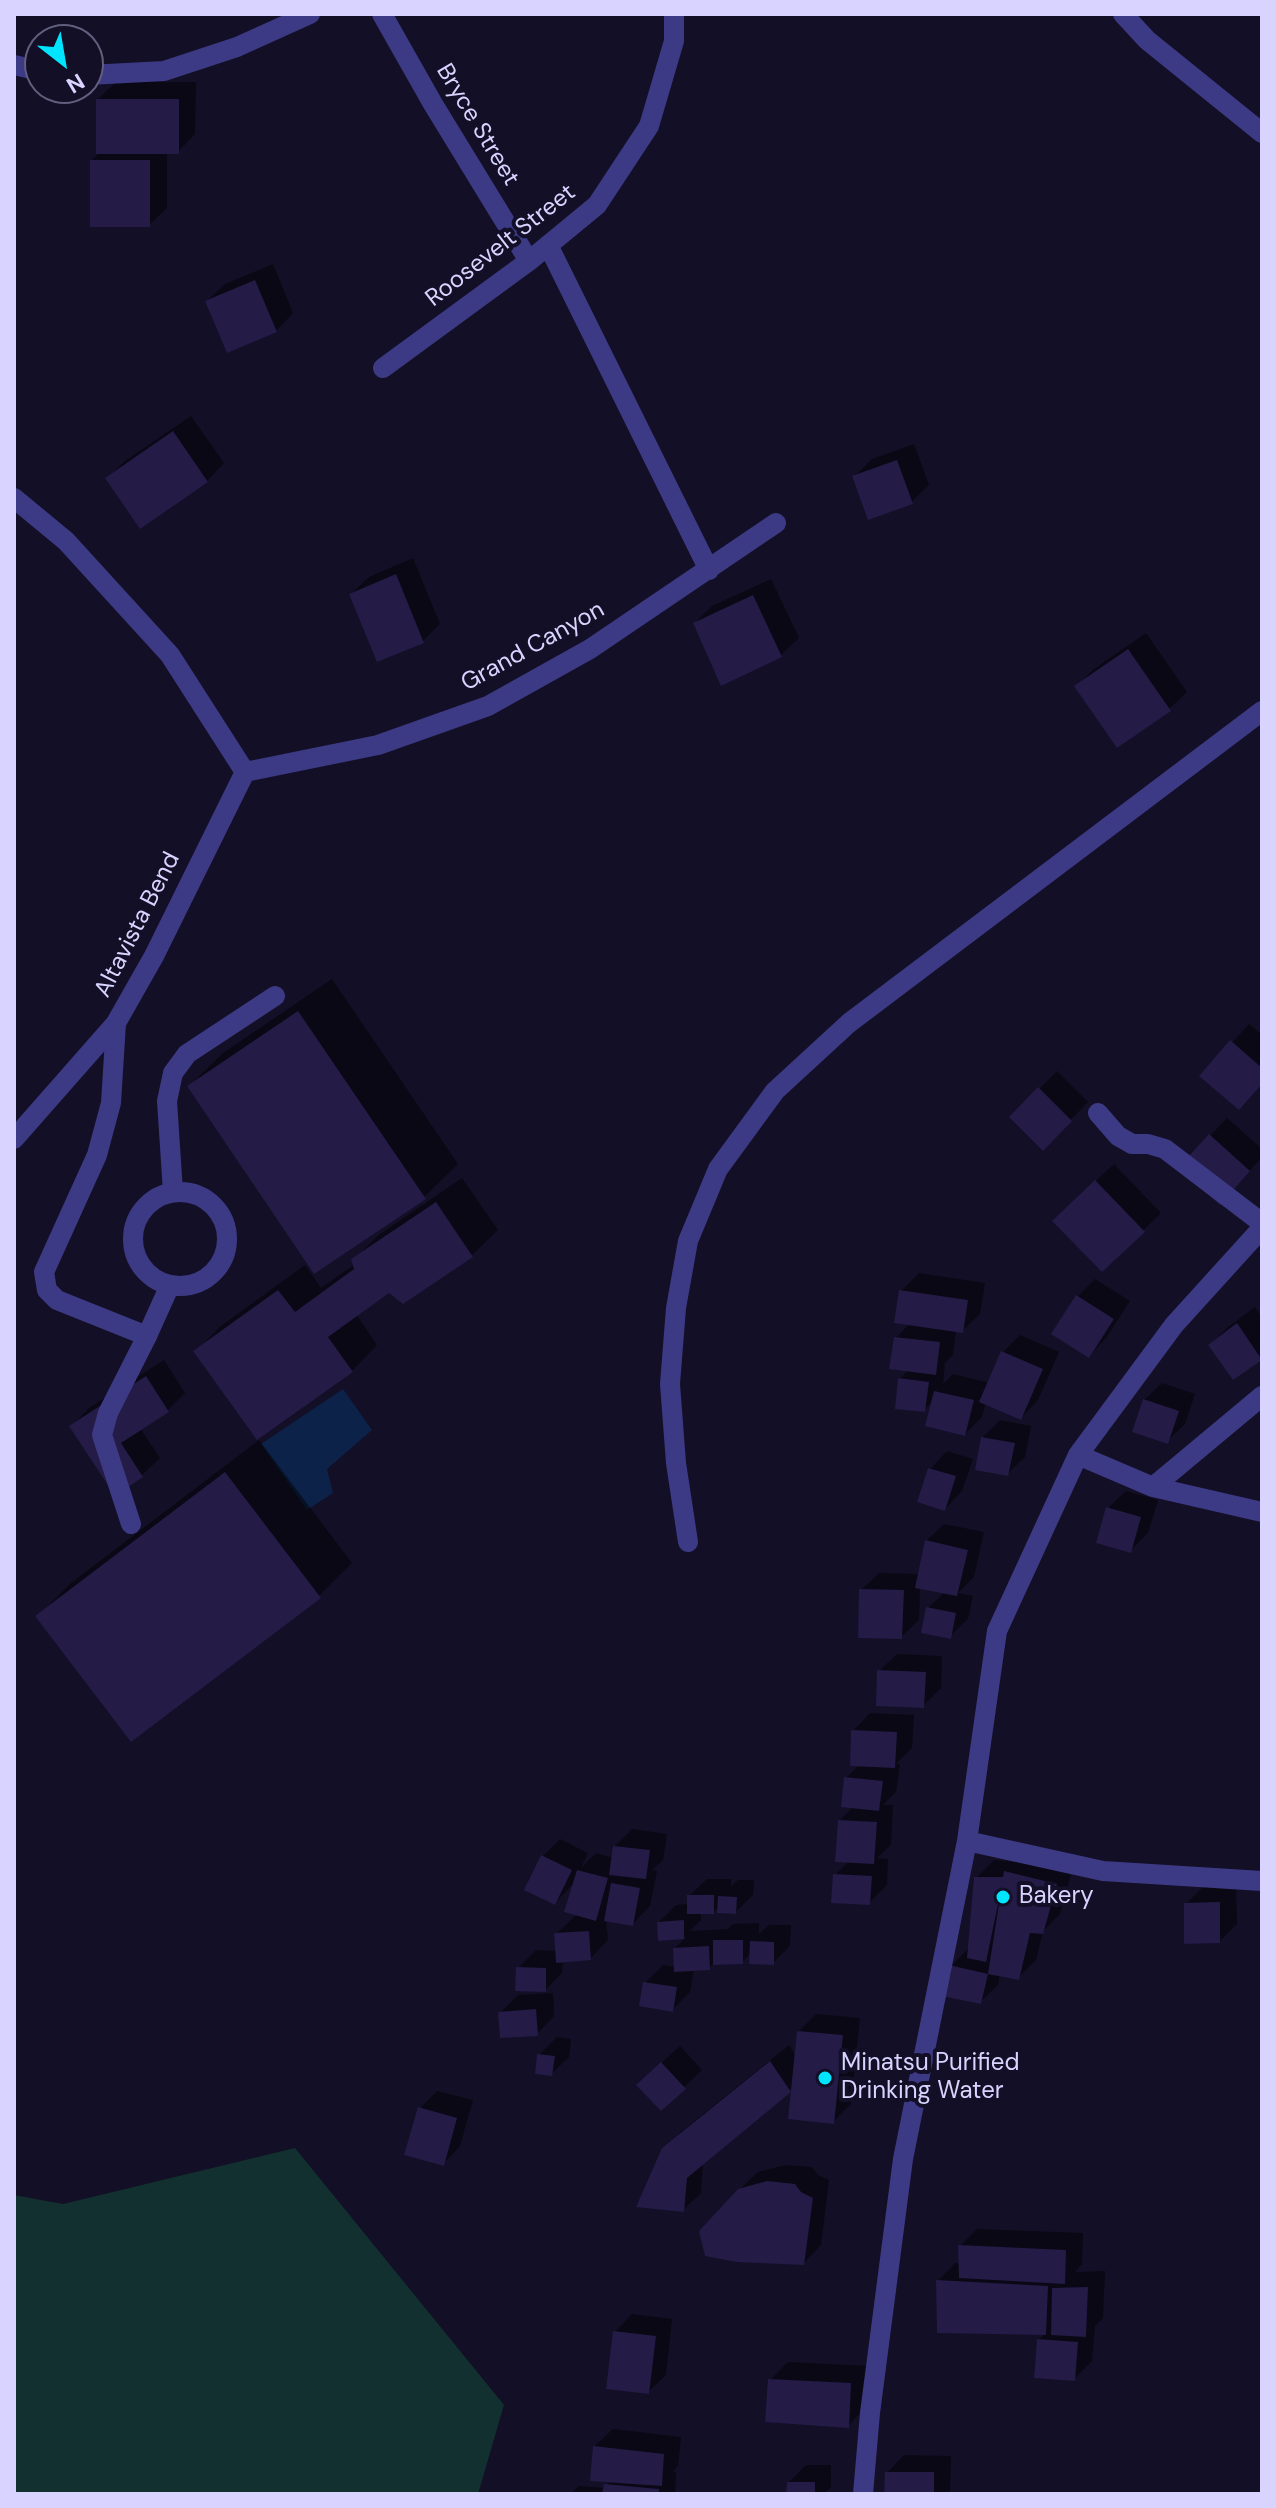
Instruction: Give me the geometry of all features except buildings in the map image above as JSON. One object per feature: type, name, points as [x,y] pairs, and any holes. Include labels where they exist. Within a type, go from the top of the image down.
[{"type":"street","points":[[104,74],[164,71],[237,47],[310,14]]},
{"type":"street","name":"Bryce Street","points":[[382,14],[529,261]]},
{"type":"street","name":"Roosevelt Street","points":[[383,368],[529,261],[597,205],[649,126],[674,41],[674,14]]},
{"type":"street","points":[[1123,14],[1147,40],[1262,133]]},
{"type":"street","points":[[548,245],[709,570]]},
{"type":"street","points":[[14,498],[66,541],[170,655],[245,772]]},
{"type":"street","name":"Grand Canyon","points":[[245,772],[378,745],[488,706],[590,649],[776,523]]},
{"type":"street","points":[[688,1542],[676,1463],[670,1384],[676,1308],[688,1241],[718,1169],[775,1091],[849,1023],[1262,711]]},
{"type":"street","name":"Altavista Bend","points":[[147,1336],[57,1300],[47,1290],[44,1272],[97,1155],[111,1103],[116,1023],[154,956],[245,772]]},
{"type":"street","points":[[173,1192],[167,1101],[173,1073],[187,1054],[275,996]]},
{"type":"street","points":[[14,1139],[116,1023]]},
{"type":"street","points":[[863,2494],[870,2413],[903,2159],[967,1841],[997,1631],[1078,1455],[1174,1325],[1262,1226],[1165,1149],[1132,1144],[1118,1136],[1098,1113]]},
{"type":"street","points":[[173,1192],[187,1192],[213,1204],[227,1230],[223,1259],[206,1279],[190,1285],[170,1285],[156,1280],[143,1269],[133,1243],[136,1222],[144,1208],[157,1198],[173,1192]]},
{"type":"street","points":[[131,1524],[102,1435],[108,1413],[170,1285]]},
{"type":"street","points":[[1153,1487],[1262,1396]]},
{"type":"street","points":[[1078,1455],[1153,1487],[1262,1512]]},
{"type":"street","points":[[967,1841],[1103,1871],[1262,1881]]},
{"type":"green space","points":[[295,2148],[504,2405],[478,2494],[14,2494],[14,2195],[63,2204]]},
{"type":"water","points":[[343,1389],[372,1430],[327,1469],[333,1493],[307,1510],[261,1444]]},
{"type":"place","name":"Bakery","points":[[1003,1897]]},
{"type":"place","name":"Minatsu Purified Drinking Water","points":[[825,2078]]}]
